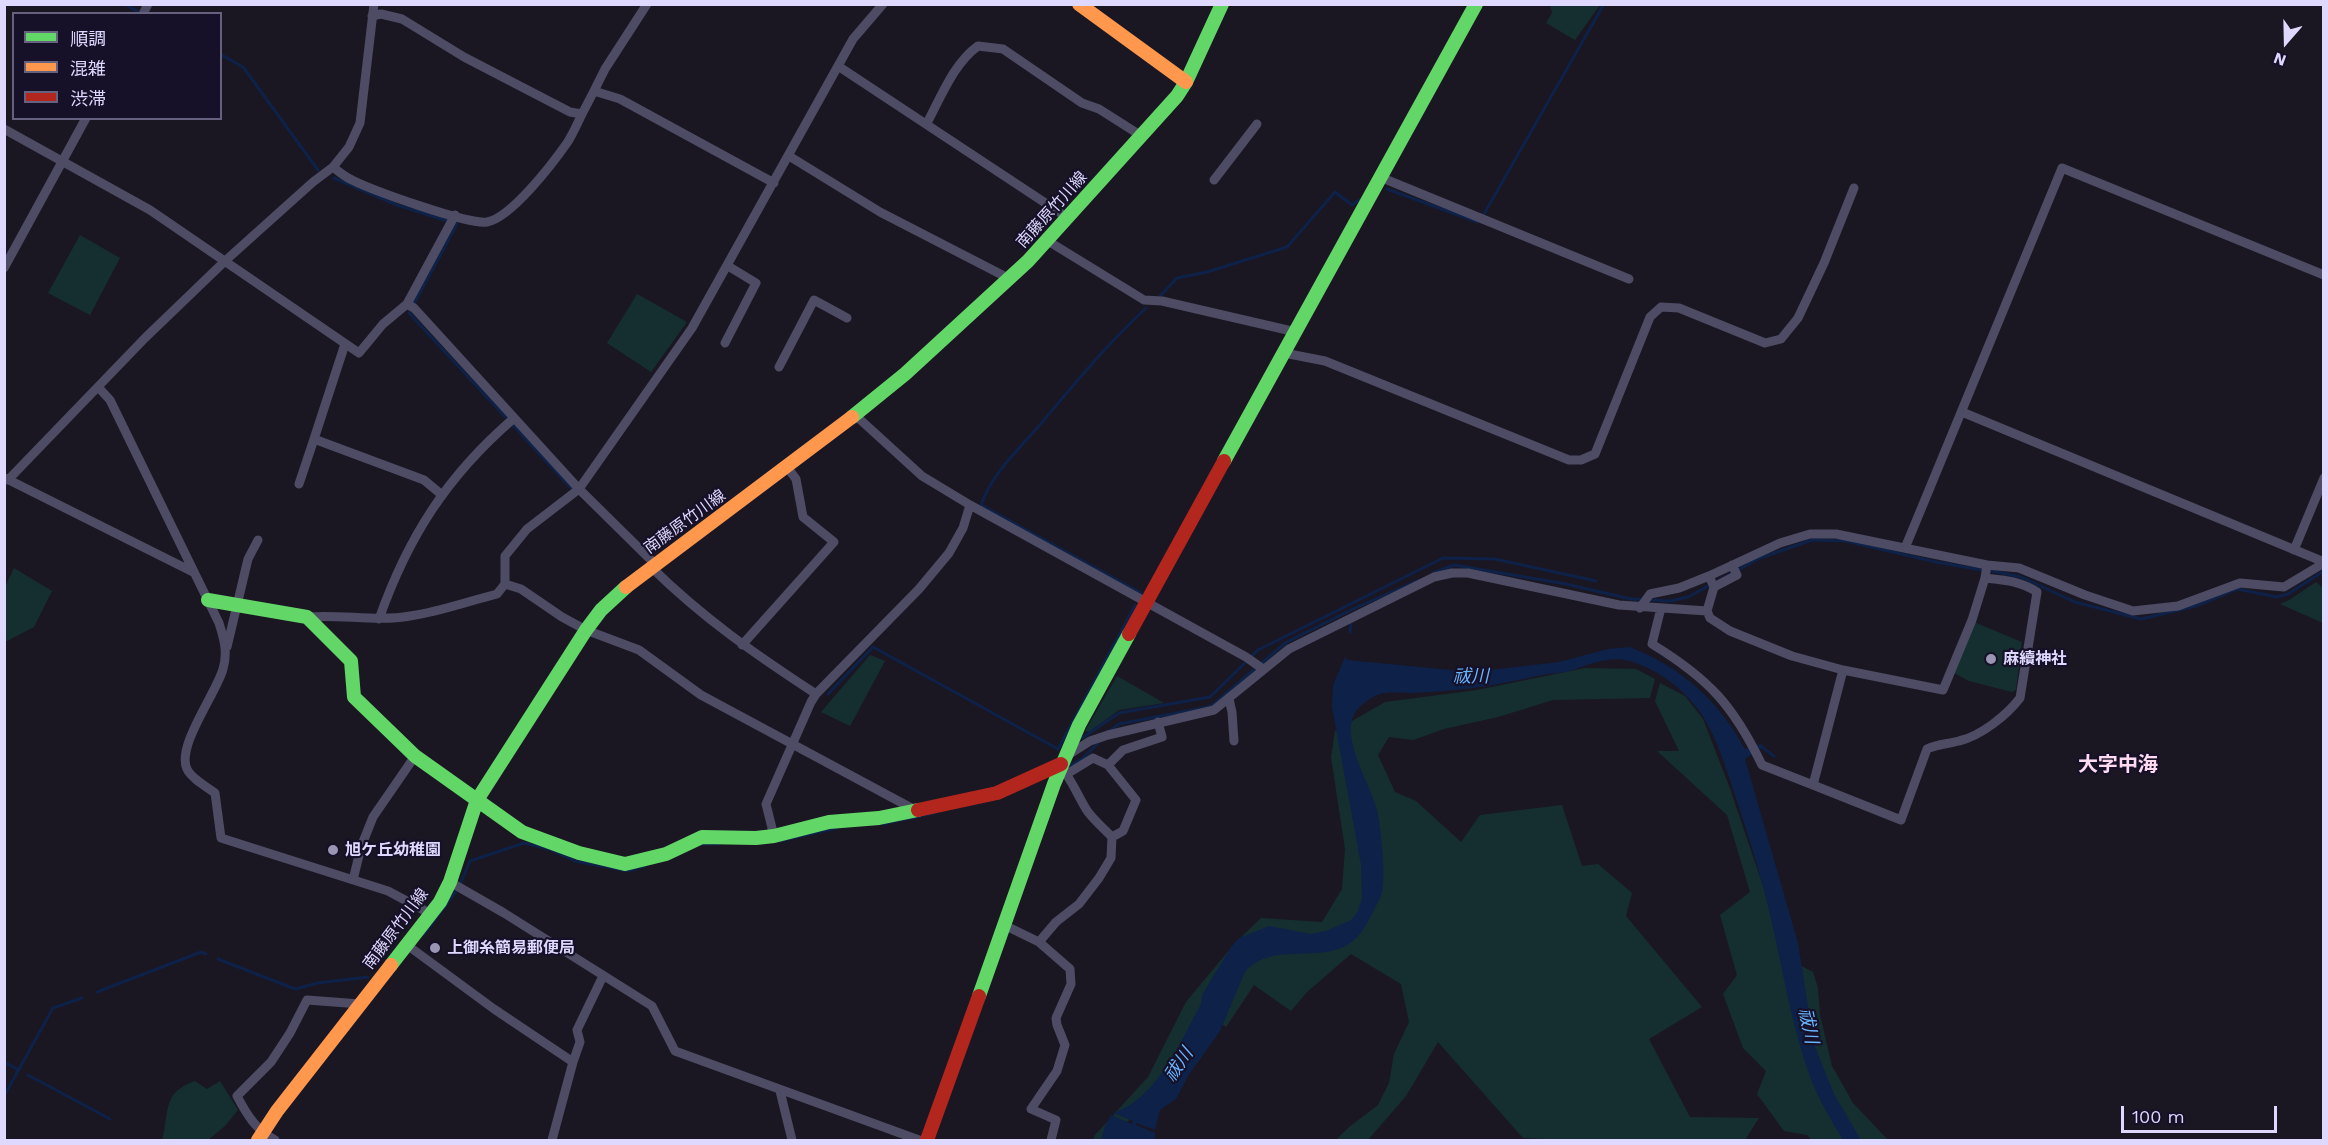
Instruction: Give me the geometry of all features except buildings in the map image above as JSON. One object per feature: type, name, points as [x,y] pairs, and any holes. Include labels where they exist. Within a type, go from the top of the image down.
[{"type":"street","points":[[193,572],[6,479],[225,261],[313,182],[333,167],[349,147],[360,123],[374,4]]},
{"type":"street","points":[[333,167],[351,180],[407,202],[485,222],[499,218],[549,168],[569,141],[605,69],[647,4]]},
{"type":"street","points":[[208,600],[292,616],[331,615],[379,619],[411,616],[497,594],[505,584],[505,556],[526,529],[579,489],[692,328],[853,39],[883,4]]},
{"type":"street","points":[[1079,4],[1186,82]]},
{"type":"street","name":"南藤原竹川線","points":[[260,1137],[431,914],[450,882],[477,800],[601,610],[634,580],[787,467],[905,374],[1010,279],[1048,241],[1177,96],[1186,82],[1222,4]]},
{"type":"street","points":[[927,1140],[1004,925],[1086,711],[1148,603],[1476,4]]},
{"type":"street","points":[[372,16],[381,14],[402,20],[464,57],[570,112],[582,114]]},
{"type":"street","points":[[927,123],[955,71],[969,52],[978,46],[1003,49],[1082,103],[1099,109],[1140,135]]},
{"type":"street","points":[[838,66],[1068,218]]},
{"type":"street","points":[[594,91],[620,99],[774,183]]},
{"type":"street","points":[[4,268],[85,120]]},
{"type":"street","points":[[1214,180],[1257,124]]},
{"type":"street","points":[[4,129],[150,210],[359,353],[383,324],[410,306],[455,216]]},
{"type":"street","points":[[789,156],[880,212],[1010,279]]},
{"type":"street","points":[[1905,548],[2062,168],[2324,275]]},
{"type":"street","points":[[1380,177],[1629,279]]},
{"type":"street","points":[[1284,354],[1325,361],[1569,460],[1581,460],[1595,454],[1650,318],[1661,307],[1679,308],[1765,343],[1782,339],[1798,318],[1824,263],[1854,188]]},
{"type":"street","points":[[1048,241],[1143,300],[1162,301],[1296,332]]},
{"type":"street","points":[[725,343],[756,283],[728,266]]},
{"type":"street","points":[[779,367],[814,300],[847,318]]},
{"type":"street","points":[[410,306],[511,421],[679,594],[742,645],[816,694]]},
{"type":"street","points":[[299,484],[345,344]]},
{"type":"street","points":[[98,387],[110,400],[219,623],[226,647]]},
{"type":"street","points":[[1962,412],[2324,563]]},
{"type":"street","points":[[854,414],[922,476],[970,505],[1246,657],[1261,668]]},
{"type":"street","points":[[379,619],[411,542],[442,495],[472,457],[511,421]]},
{"type":"street","points":[[314,439],[424,480],[442,495]]},
{"type":"street","points":[[742,645],[834,542],[803,518],[796,479],[787,467]]},
{"type":"street","points":[[2294,550],[2324,478]]},
{"type":"street","points":[[774,836],[766,804],[816,694],[919,589],[949,553],[963,528],[970,505]]},
{"type":"street","points":[[1640,608],[1650,594],[1679,588],[1780,543],[1810,534],[1836,534],[1986,565],[2019,568],[2085,595],[2133,611],[2178,606],[2240,583],[2284,587],[2324,563]]},
{"type":"street","points":[[258,540],[248,559],[226,647],[224,669],[188,744],[184,758],[187,770],[215,793],[221,838],[388,891],[431,914]]},
{"type":"street","points":[[1714,587],[1737,575],[1732,565]]},
{"type":"street","points":[[1709,576],[1714,587],[1707,611],[1710,618],[1730,631],[1792,656],[1844,670],[1943,690],[1972,620],[1985,578],[1986,565]]},
{"type":"street","points":[[1063,766],[1094,740],[1158,722],[1206,713],[1220,706],[1261,668],[1298,644],[1434,577],[1452,573],[1468,573],[1619,606],[1707,611]]},
{"type":"street","points":[[1661,608],[1652,644],[1701,678],[1724,700],[1747,734],[1762,765],[1901,820],[1927,750],[1934,746],[1970,737],[2014,706],[2020,698],[2037,592],[2028,585],[2011,580],[1985,578]]},
{"type":"street","points":[[505,584],[521,589],[562,617],[586,630],[639,650],[701,695],[793,742],[917,811]]},
{"type":"street","points":[[307,617],[351,661],[354,698],[415,756],[522,832],[589,856],[626,864],[666,854],[702,837],[774,836],[829,822],[879,818],[917,811],[997,793],[1063,766],[1093,758],[1108,765],[1136,800],[1123,831],[1112,837]]},
{"type":"street","points":[[1813,785],[1844,670]]},
{"type":"street","points":[[1229,699],[1234,741]]},
{"type":"street","points":[[1108,765],[1123,750],[1162,737],[1158,722]]},
{"type":"street","points":[[353,880],[361,847],[373,817],[415,756]]},
{"type":"street","points":[[1039,942],[1056,922],[1078,904],[1112,858],[1112,837],[1090,815],[1074,790],[1063,766]]},
{"type":"street","points":[[450,882],[652,1006],[675,1051],[919,1140]]},
{"type":"street","points":[[1004,925],[1039,942],[1070,969],[1071,984],[1056,1018],[1065,1045],[1057,1071],[1031,1109],[1056,1120],[1051,1140]]},
{"type":"street","points":[[407,945],[494,1009],[573,1062]]},
{"type":"street","points":[[552,1140],[580,1042],[577,1030],[603,976]]},
{"type":"street","points":[[275,1140],[260,1137],[237,1096],[271,1062],[290,1033],[307,1000],[360,1004]]},
{"type":"street","points":[[780,1090],[792,1140]]},
{"type":"green space","points":[[1550,4],[1600,5],[1575,40],[1546,23],[1552,13]]},
{"type":"green space","points":[[80,235],[120,258],[90,315],[48,293]]},
{"type":"green space","points":[[637,294],[687,322],[651,372],[607,343]]},
{"type":"green space","points":[[14,568],[52,591],[34,627],[5,642],[5,587]]},
{"type":"green space","points":[[2316,582],[2323,588],[2323,623],[2280,604],[2289,600]]},
{"type":"green space","points":[[1974,622],[2022,642],[2016,690],[2012,692],[1969,681],[1954,673]]},
{"type":"green space","points":[[870,655],[885,661],[850,726],[821,712]]},
{"type":"green space","points":[[1585,668],[1636,669],[1655,679],[1650,698],[1553,700],[1498,717],[1444,729],[1413,740],[1389,737],[1378,755],[1395,792],[1416,801],[1461,842],[1480,815],[1562,805],[1582,866],[1598,864],[1632,893],[1626,916],[1702,1007],[1649,1039],[1690,1117],[1759,1118],[1745,1140],[1523,1138],[1438,1042],[1406,1096],[1368,1140],[1336,1140],[1378,1105],[1389,1083],[1394,1054],[1409,1022],[1401,984],[1351,954],[1307,992],[1291,1011],[1254,985],[1226,1027],[1200,1011],[1141,1112],[1108,1135],[1107,1140],[1093,1140],[1148,1077],[1186,1002],[1235,943],[1261,918],[1322,922],[1342,889],[1345,849],[1331,757],[1335,731],[1385,702],[1477,690]]},
{"type":"green space","points":[[1117,676],[1164,703],[1119,710],[1089,732],[1085,731]]},
{"type":"green space","points":[[1660,683],[1685,696],[1703,719],[1729,786],[1788,959],[1813,972],[1832,1066],[1853,1103],[1888,1140],[1812,1140],[1807,1135],[1784,1131],[1757,1094],[1766,1071],[1743,1048],[1723,994],[1737,975],[1720,915],[1750,892],[1727,815],[1657,751],[1679,751],[1655,701]]},
{"type":"green space","points":[[195,1081],[207,1089],[220,1081],[238,1110],[225,1126],[208,1140],[162,1140],[172,1098],[177,1091]]},
{"type":"water","name":"祓川","points":[[1630,647],[1666,665],[1697,688],[1723,716],[1745,749],[1761,744],[1776,756],[1774,758],[1761,748],[1745,759],[1798,943],[1814,1044],[1834,1094],[1861,1140],[1843,1140],[1821,1102],[1810,1077],[1792,1017],[1758,870],[1728,773],[1710,728],[1683,692],[1667,679],[1640,664],[1614,659],[1566,672],[1485,686],[1381,694],[1372,697],[1362,705],[1352,719],[1351,731],[1357,758],[1377,810],[1383,864],[1382,893],[1367,924],[1358,937],[1343,947],[1315,953],[1285,954],[1257,962],[1245,972],[1220,1031],[1188,1076],[1176,1099],[1160,1110],[1155,1130],[1136,1123],[1155,1133],[1155,1140],[1101,1140],[1111,1115],[1132,1124],[1133,1121],[1113,1113],[1127,1107],[1145,1093],[1164,1070],[1201,1004],[1202,995],[1231,947],[1239,938],[1269,926],[1311,934],[1326,931],[1351,920],[1358,911],[1362,898],[1361,865],[1332,707],[1333,685],[1345,657],[1347,660],[1472,672],[1559,662],[1608,649]]},
{"type":"waterway","points":[[125,4],[138,12]]},
{"type":"waterway","points":[[1484,214],[1604,4]]},
{"type":"waterway","points":[[222,55],[243,67],[318,170]]},
{"type":"waterway","points":[[334,178],[397,205],[457,224],[409,313],[571,488]]},
{"type":"waterway","points":[[1387,189],[1477,222]]},
{"type":"waterway","points":[[1160,296],[1177,278],[1207,272],[1287,247],[1335,192],[1352,205],[1359,200]]},
{"type":"waterway","points":[[1141,593],[981,505],[985,494],[1005,464],[1103,351],[1146,308]]},
{"type":"waterway","points":[[1433,573],[1454,565],[1566,584],[1631,599],[1670,601],[1688,597],[1760,558],[1812,540],[1846,541],[1982,570]]},
{"type":"waterway","points":[[1082,738],[1119,713],[1210,697],[1258,650],[1443,558],[1495,559],[1596,581]]},
{"type":"waterway","points":[[1992,571],[2021,577],[2075,602],[2141,619],[2196,606],[2237,589],[2277,597],[2288,594],[2324,571]]},
{"type":"waterway","points":[[1108,732],[1119,724],[1208,707],[1285,643],[1353,609],[1419,580]]},
{"type":"waterway","points":[[828,694],[873,647],[1058,749],[1135,605]]},
{"type":"waterway","points":[[1350,632],[1351,624]]},
{"type":"waterway","points":[[1068,767],[1083,758],[1099,742]]},
{"type":"waterway","points":[[882,824],[934,813]]},
{"type":"waterway","points":[[779,841],[837,828]]},
{"type":"waterway","points":[[461,882],[470,861],[524,843],[549,849],[575,861],[628,871],[645,866]]},
{"type":"waterway","points":[[701,844],[719,844]]},
{"type":"waterway","points":[[424,934],[457,890]]},
{"type":"waterway","points":[[97,992],[201,952],[206,954]]},
{"type":"waterway","points":[[218,959],[295,989],[318,983],[368,977]]},
{"type":"waterway","points":[[4,1096],[53,1008],[82,998]]},
{"type":"waterway","points":[[4,1062],[19,1070]]},
{"type":"waterway","points":[[28,1075],[110,1119]]},
{"type":"traffic: fast","points":[[852,417],[905,374],[1028,261],[1177,96],[1186,82],[1222,4]]},
{"type":"traffic: fast","points":[[1224,461],[1476,4]]},
{"type":"traffic: fast","points":[[391,965],[440,902],[450,882],[477,800],[586,630],[601,610],[626,587]]},
{"type":"traffic: fast","points":[[208,600],[307,617],[351,661],[354,697],[415,756],[522,832],[579,853],[625,864],[666,854],[702,837],[774,836],[829,822],[879,818],[918,810]]},
{"type":"traffic: fast","points":[[979,996],[1054,784],[1079,725],[1129,634]]},
{"type":"traffic: slow","points":[[1079,4],[1186,82]]},
{"type":"traffic: slow","points":[[626,587],[852,417]]},
{"type":"traffic: slow","points":[[258,1140],[277,1111],[391,965]]},
{"type":"traffic: jam","points":[[1129,634],[1224,461]]},
{"type":"traffic: jam","points":[[918,810],[997,793],[1061,764]]},
{"type":"traffic: jam","points":[[927,1140],[979,996]]},
{"type":"place","name":"麻續神社","points":[[1991,659]]},
{"type":"place","name":"旭ケ丘幼稚園","points":[[333,850]]},
{"type":"place","name":"上御糸簡易郵便局","points":[[435,948]]},
{"type":"district","name":"大字中海","points":[[2118,765]]}]
